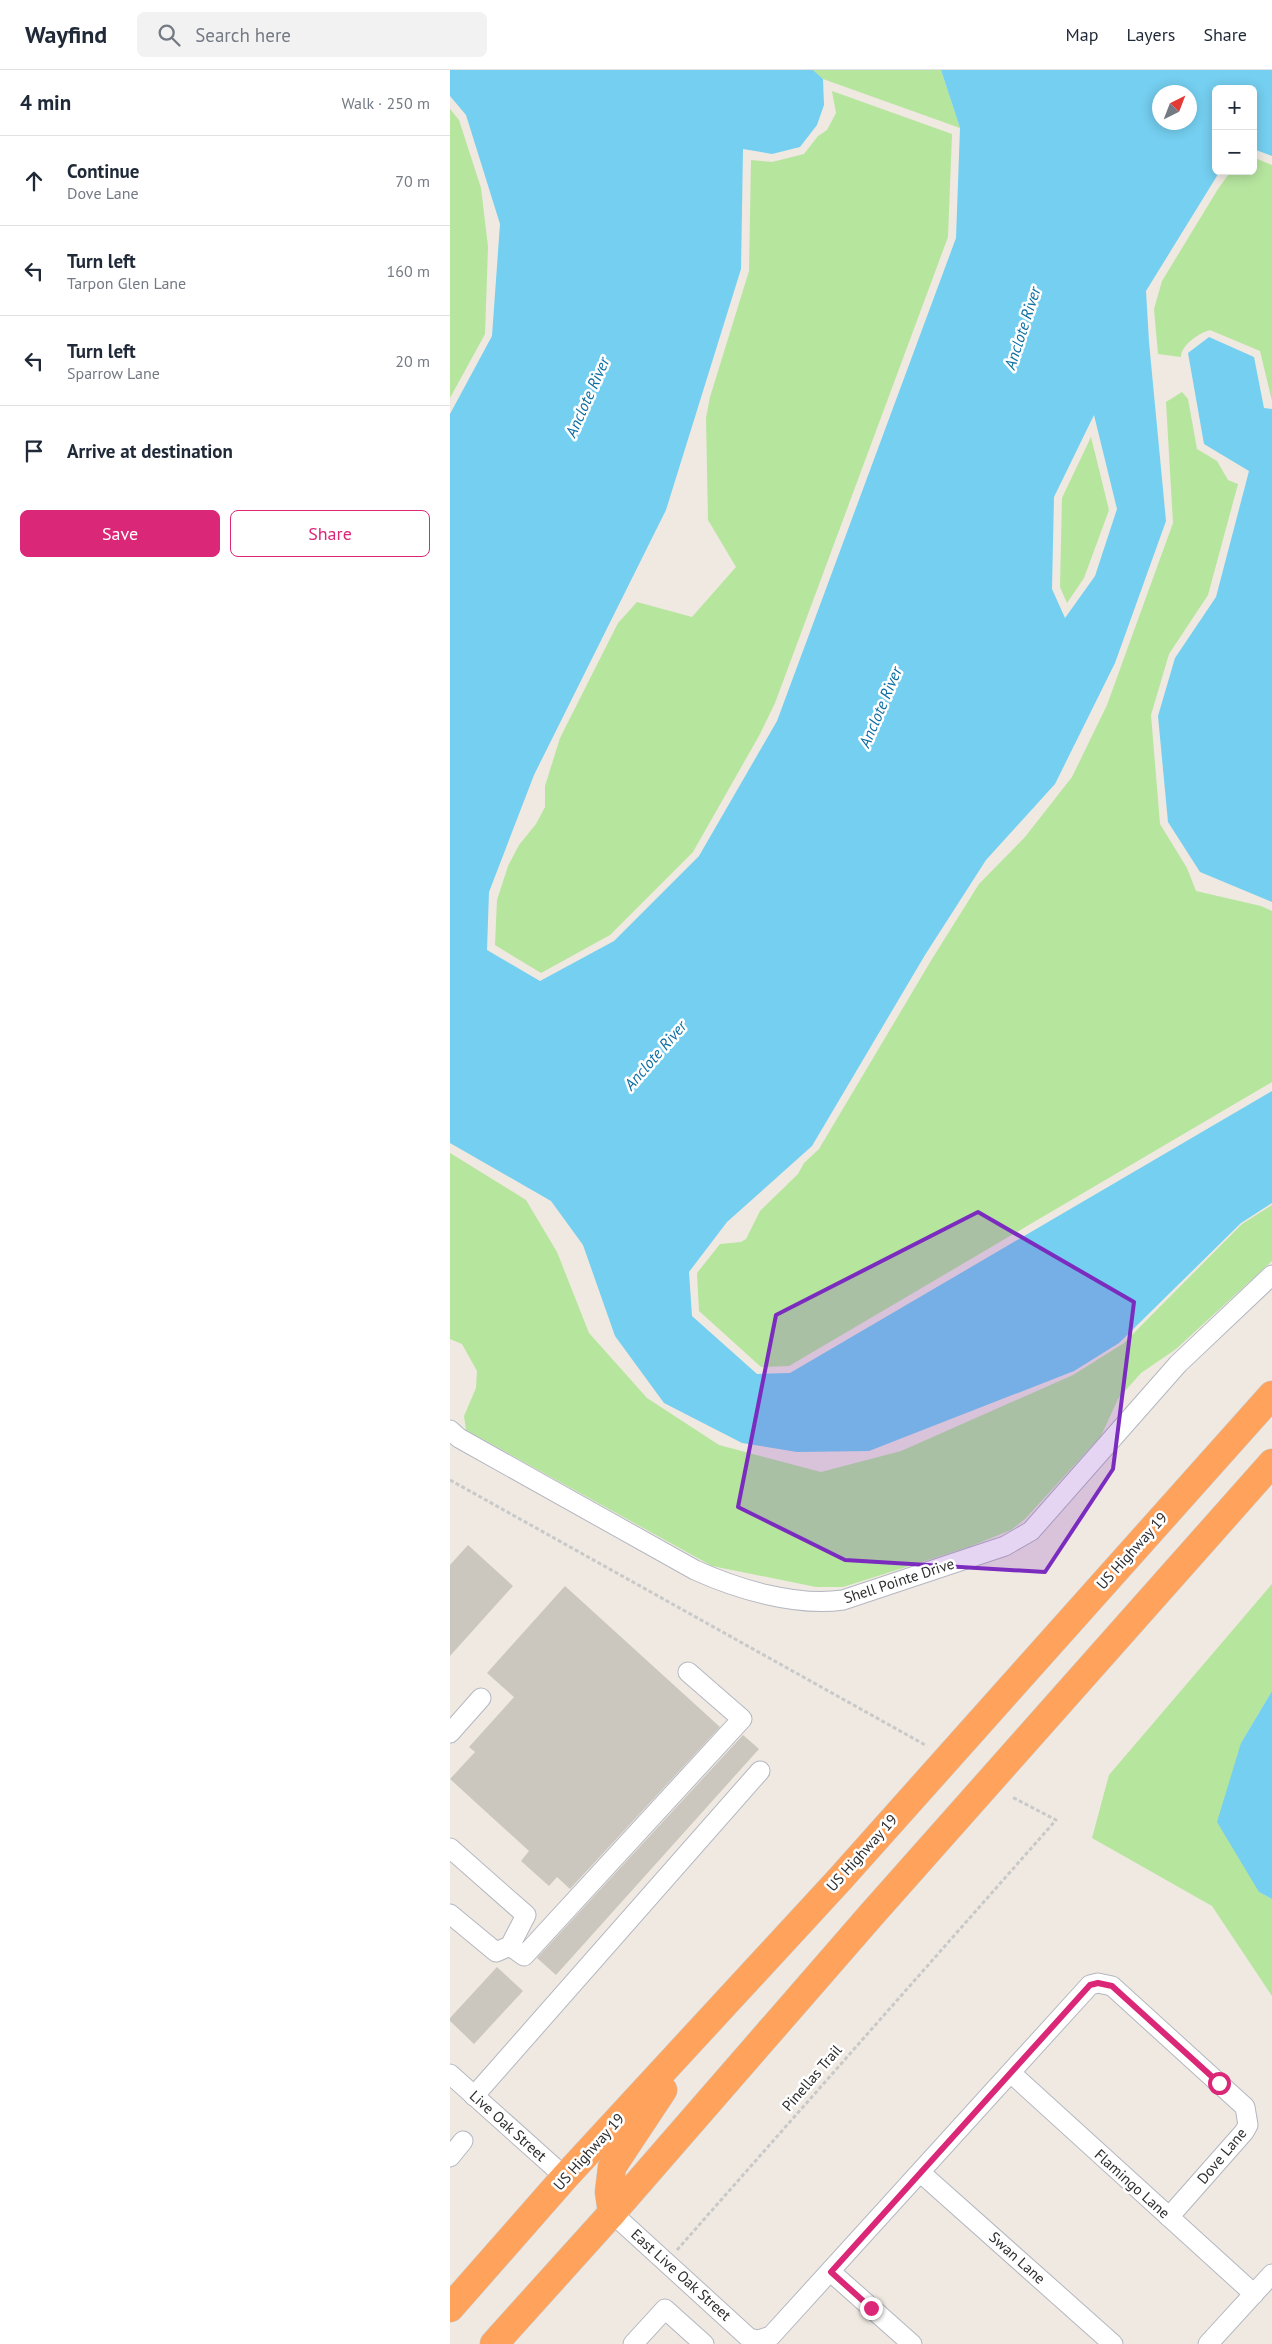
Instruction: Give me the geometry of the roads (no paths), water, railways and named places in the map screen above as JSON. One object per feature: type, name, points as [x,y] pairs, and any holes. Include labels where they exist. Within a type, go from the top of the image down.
[{"type":"highway","name":"US Highway 19","points":[[450,2308],[565,2177],[840,1879],[1272,1395]]},
{"type":"highway","points":[[494,2344],[612,2213],[872,1914],[1272,1463]]},
{"type":"highway","points":[[612,2213],[609,2192],[612,2167],[710,2020]]},
{"type":"street","name":"Shell Pointe Drive","points":[[450,1430],[458,1438],[720,1582],[802,1600],[843,1600],[1005,1546],[1031,1531],[1178,1364],[1272,1275]]},
{"type":"street","points":[[510,1946],[524,1956],[742,1719],[688,1672]]},
{"type":"street","points":[[450,1733],[481,1698]]},
{"type":"street","points":[[474,2096],[760,1771]]},
{"type":"street","points":[[450,1848],[526,1915],[510,1946],[496,1952],[450,1914]]},
{"type":"street","name":"Dove Lane","points":[[1011,2073],[1090,1985],[1098,1983],[1112,1986],[1245,2108],[1248,2124],[1244,2132],[1169,2217]]},
{"type":"street","points":[[912,2344],[831,2272],[1011,2073]]},
{"type":"street","name":"Flamingo Lane","points":[[1011,2073],[1254,2294]]},
{"type":"street","name":"Live Oak Street","points":[[450,2074],[565,2177]]},
{"type":"street","name":"Swan Lane","points":[[921,2173],[1113,2344]]},
{"type":"street","name":"East Live Oak Street","points":[[612,2213],[749,2338],[758,2340],[771,2336],[831,2272]]},
{"type":"street","points":[[1208,2344],[1272,2274]]},
{"type":"street","points":[[633,2344],[665,2309],[698,2342]]},
{"type":"water","name":"Anclote River","points":[[450,70],[813,70],[823,79],[824,105],[817,125],[800,147],[772,154],[743,149],[741,269],[666,510],[534,775],[489,892],[487,950],[540,981],[614,941],[699,856],[777,721],[956,238],[960,128],[941,70],[1272,70],[1272,156],[1257,150],[1257,85],[1212,85],[1212,175],[1218,175],[1146,291],[1166,521],[1115,663],[1055,784],[986,860],[925,955],[812,1146],[727,1222],[689,1272],[692,1316],[757,1374],[790,1373],[1272,1091],[1272,1203],[1241,1223],[1119,1343],[1074,1371],[869,1451],[797,1452],[742,1443],[664,1403],[615,1336],[583,1245],[551,1201],[450,1143],[450,414],[492,336],[500,224],[466,115],[450,96]],"holes":[[[1094,415],[1117,509],[1095,576],[1065,618],[1052,589],[1054,497]]]},
{"type":"water","points":[[1209,337],[1254,357],[1264,408],[1272,409],[1272,902],[1200,872],[1168,822],[1158,716],[1175,658],[1216,597],[1249,471],[1204,444],[1188,353]]},
{"type":"water","points":[[1272,1691],[1272,1899],[1259,1892],[1217,1822],[1241,1743]]}]
